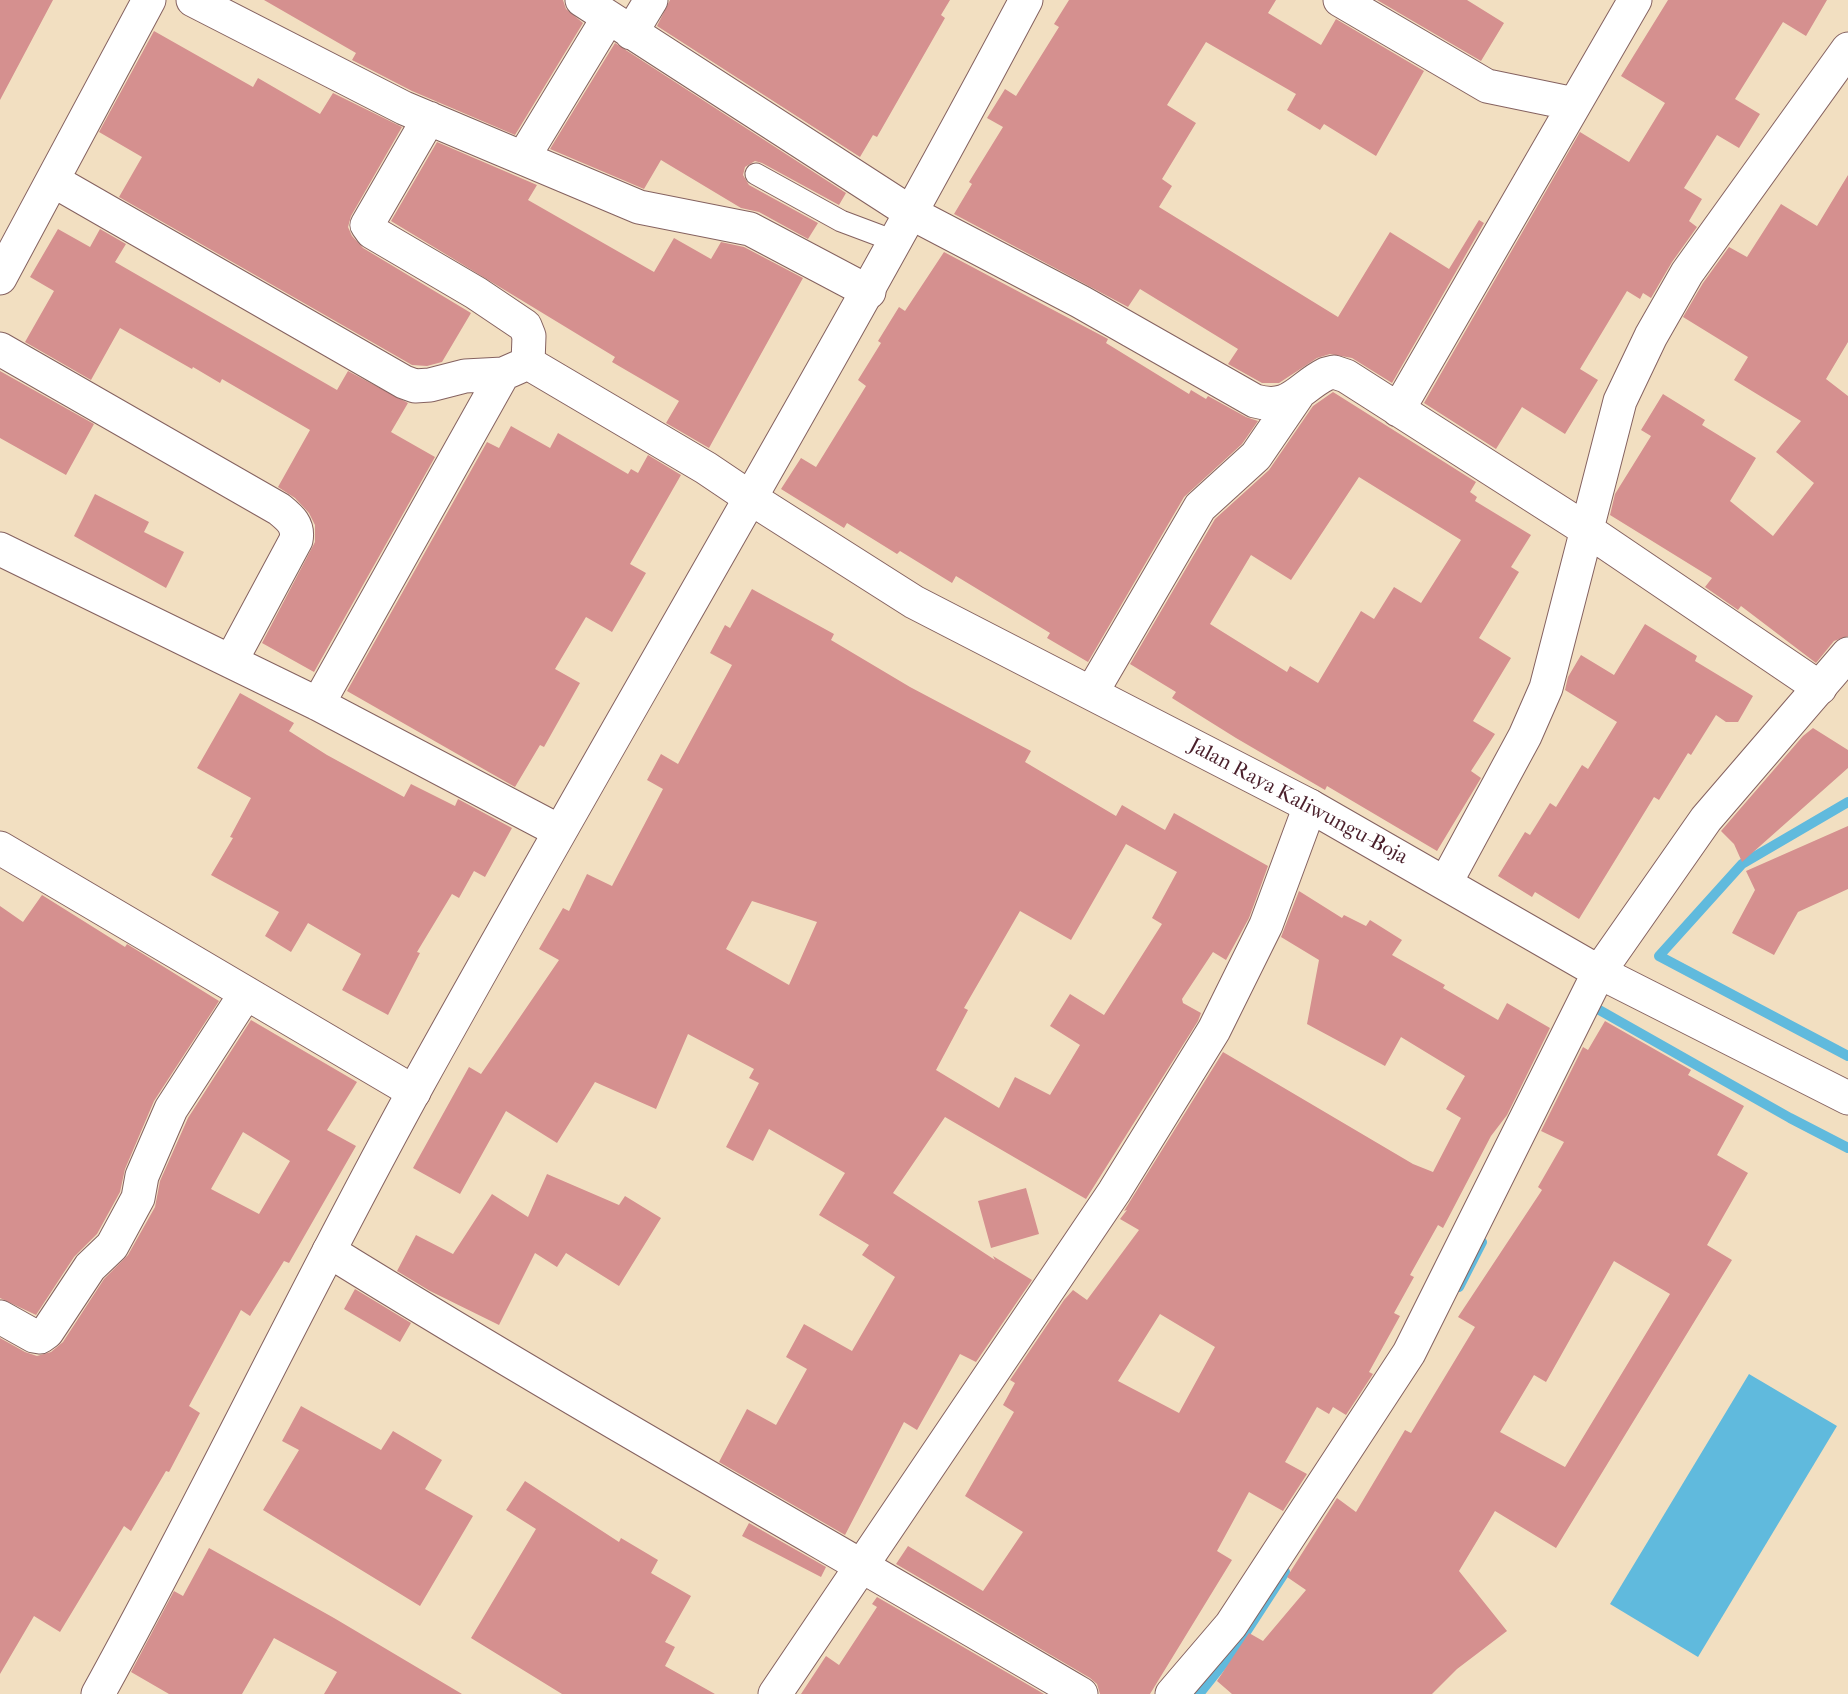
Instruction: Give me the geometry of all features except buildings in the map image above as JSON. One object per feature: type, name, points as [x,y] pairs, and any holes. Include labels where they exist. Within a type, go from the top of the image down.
[{"type":"street","points":[[3,267],[54,181],[149,0]]},
{"type":"street","points":[[193,0],[429,118],[639,207],[750,229],[869,292]]},
{"type":"street","points":[[523,158],[607,17],[651,0]]},
{"type":"street","points":[[98,1694],[414,1092],[559,831],[752,499],[913,214],[1026,0]]},
{"type":"street","points":[[1340,0],[1487,86],[1574,104]]},
{"type":"street","points":[[1398,410],[1635,0]]},
{"type":"street","points":[[607,17],[913,214],[1081,302],[1255,401],[1270,405],[1297,396]]},
{"type":"street","points":[[1446,882],[1525,736],[1546,688],[1620,401],[1651,336],[1687,273],[1848,49]]},
{"type":"street","points":[[318,704],[516,368],[529,336],[525,326],[477,293],[372,232],[367,225],[429,118]]},
{"type":"street","points":[[54,181],[404,382],[430,385],[465,376],[516,368]]},
{"type":"street","points":[[0,349],[279,509],[294,522],[297,530],[296,540],[231,661]]},
{"type":"street","name":"Jalan Raya Kaliwungu-Boja","points":[[516,368],[706,468],[914,602],[1310,806],[1446,882],[1599,972],[1848,1098]]},
{"type":"street","points":[[1092,692],[1200,507],[1256,456],[1297,396],[1315,380],[1334,372],[1346,376],[1587,530],[1820,688]]},
{"type":"street","points":[[0,549],[318,704],[559,831]]},
{"type":"street","points":[[1172,1694],[1231,1625],[1409,1353],[1599,972],[1706,819],[1848,654]]},
{"type":"street","points":[[775,1694],[1088,1232],[1214,1030],[1266,925],[1310,806]]},
{"type":"street","points":[[0,848],[414,1092]]},
{"type":"street","points":[[0,1317],[34,1336],[40,1337],[47,1332],[90,1268],[112,1246],[133,1209],[142,1176],[171,1109],[246,993]]},
{"type":"street","points":[[329,1251],[463,1334],[708,1479],[861,1564],[1080,1694]]},
{"type":"lane","points":[[756,174],[841,221],[897,242]]},
{"type":"water","points":[[1749,1374],[1837,1426],[1698,1657],[1610,1604]]},
{"type":"waterway","points":[[1848,802],[1742,864],[1659,956],[1848,1056]]},
{"type":"waterway","points":[[1590,1014],[1594,1007],[1790,1118],[1848,1148]]},
{"type":"waterway","points":[[1459,1287],[1482,1242]]},
{"type":"waterway","points":[[1199,1694],[1235,1649],[1285,1572]]}]
